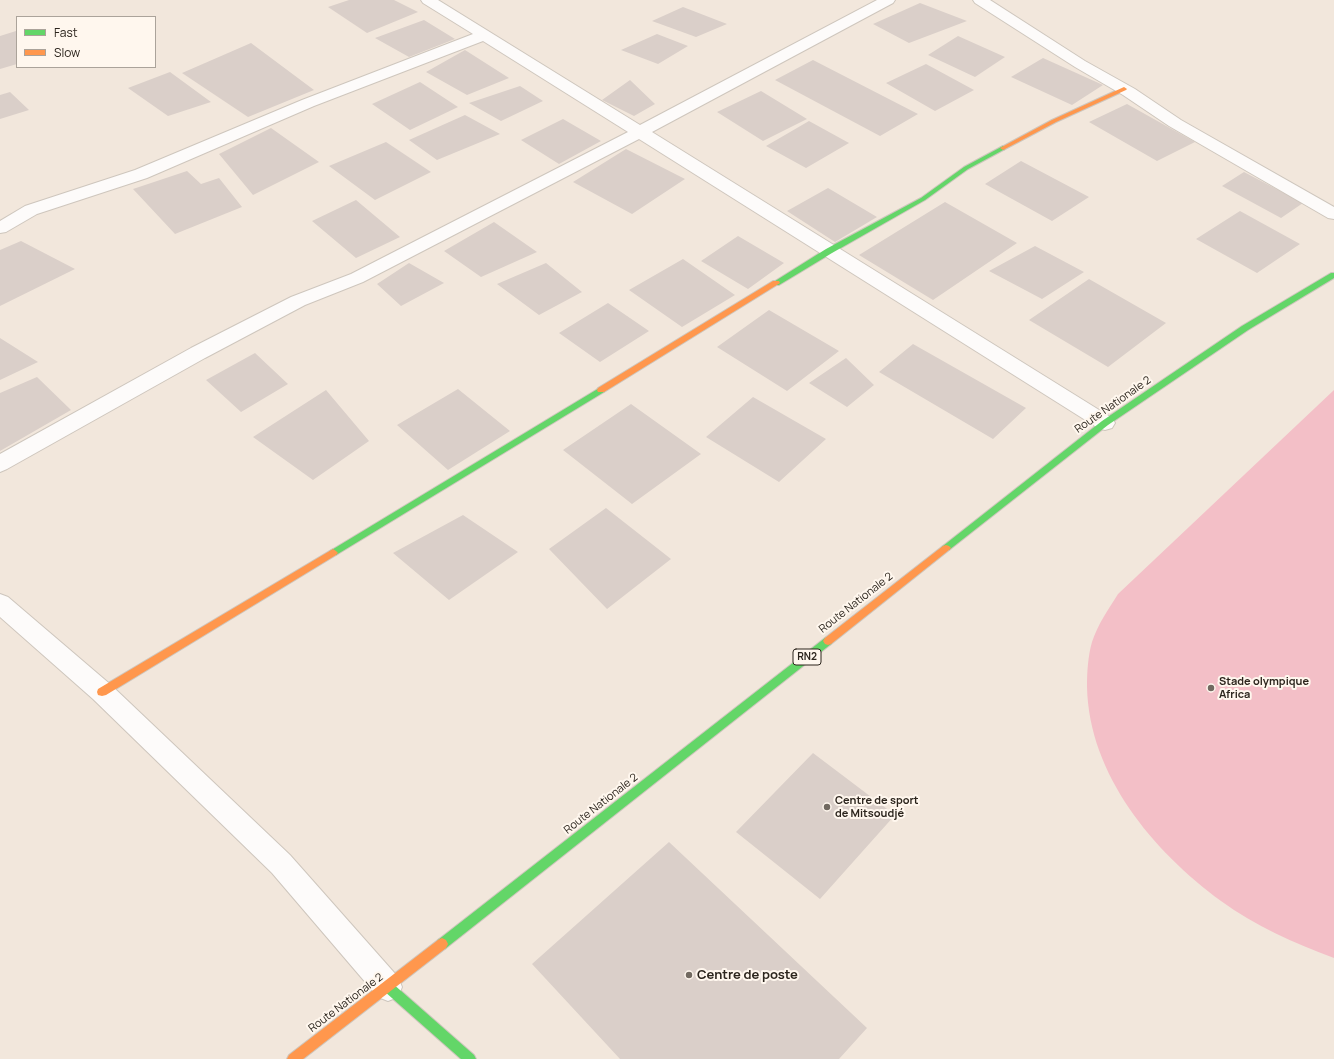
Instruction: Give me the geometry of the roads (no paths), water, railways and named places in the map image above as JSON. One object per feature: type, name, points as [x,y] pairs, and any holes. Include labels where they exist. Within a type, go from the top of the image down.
[{"type":"street","points":[[428,0],[1105,423]]},
{"type":"street","points":[[0,464],[238,332],[298,301],[357,278],[463,224],[888,0]]},
{"type":"street","points":[[980,0],[1080,64],[1124,89],[1175,123],[1334,214]]},
{"type":"street","points":[[0,228],[31,210],[141,174],[308,103],[485,35]]},
{"type":"street","points":[[102,692],[201,634],[829,251],[923,199],[966,168],[1054,121],[1124,89]]},
{"type":"street","name":"Route Nationale 2","points":[[293,1059],[388,987],[1105,423],[1245,328],[1334,275]]},
{"type":"street","points":[[0,603],[102,692],[281,864],[388,987],[470,1059]]},
{"type":"place","name":"Stade olympique Africa","points":[[1211,688]]},
{"type":"place","name":"Centre de sport de Mitsoudjé","points":[[827,807]]},
{"type":"place","name":"Centre de poste","points":[[689,975]]}]
